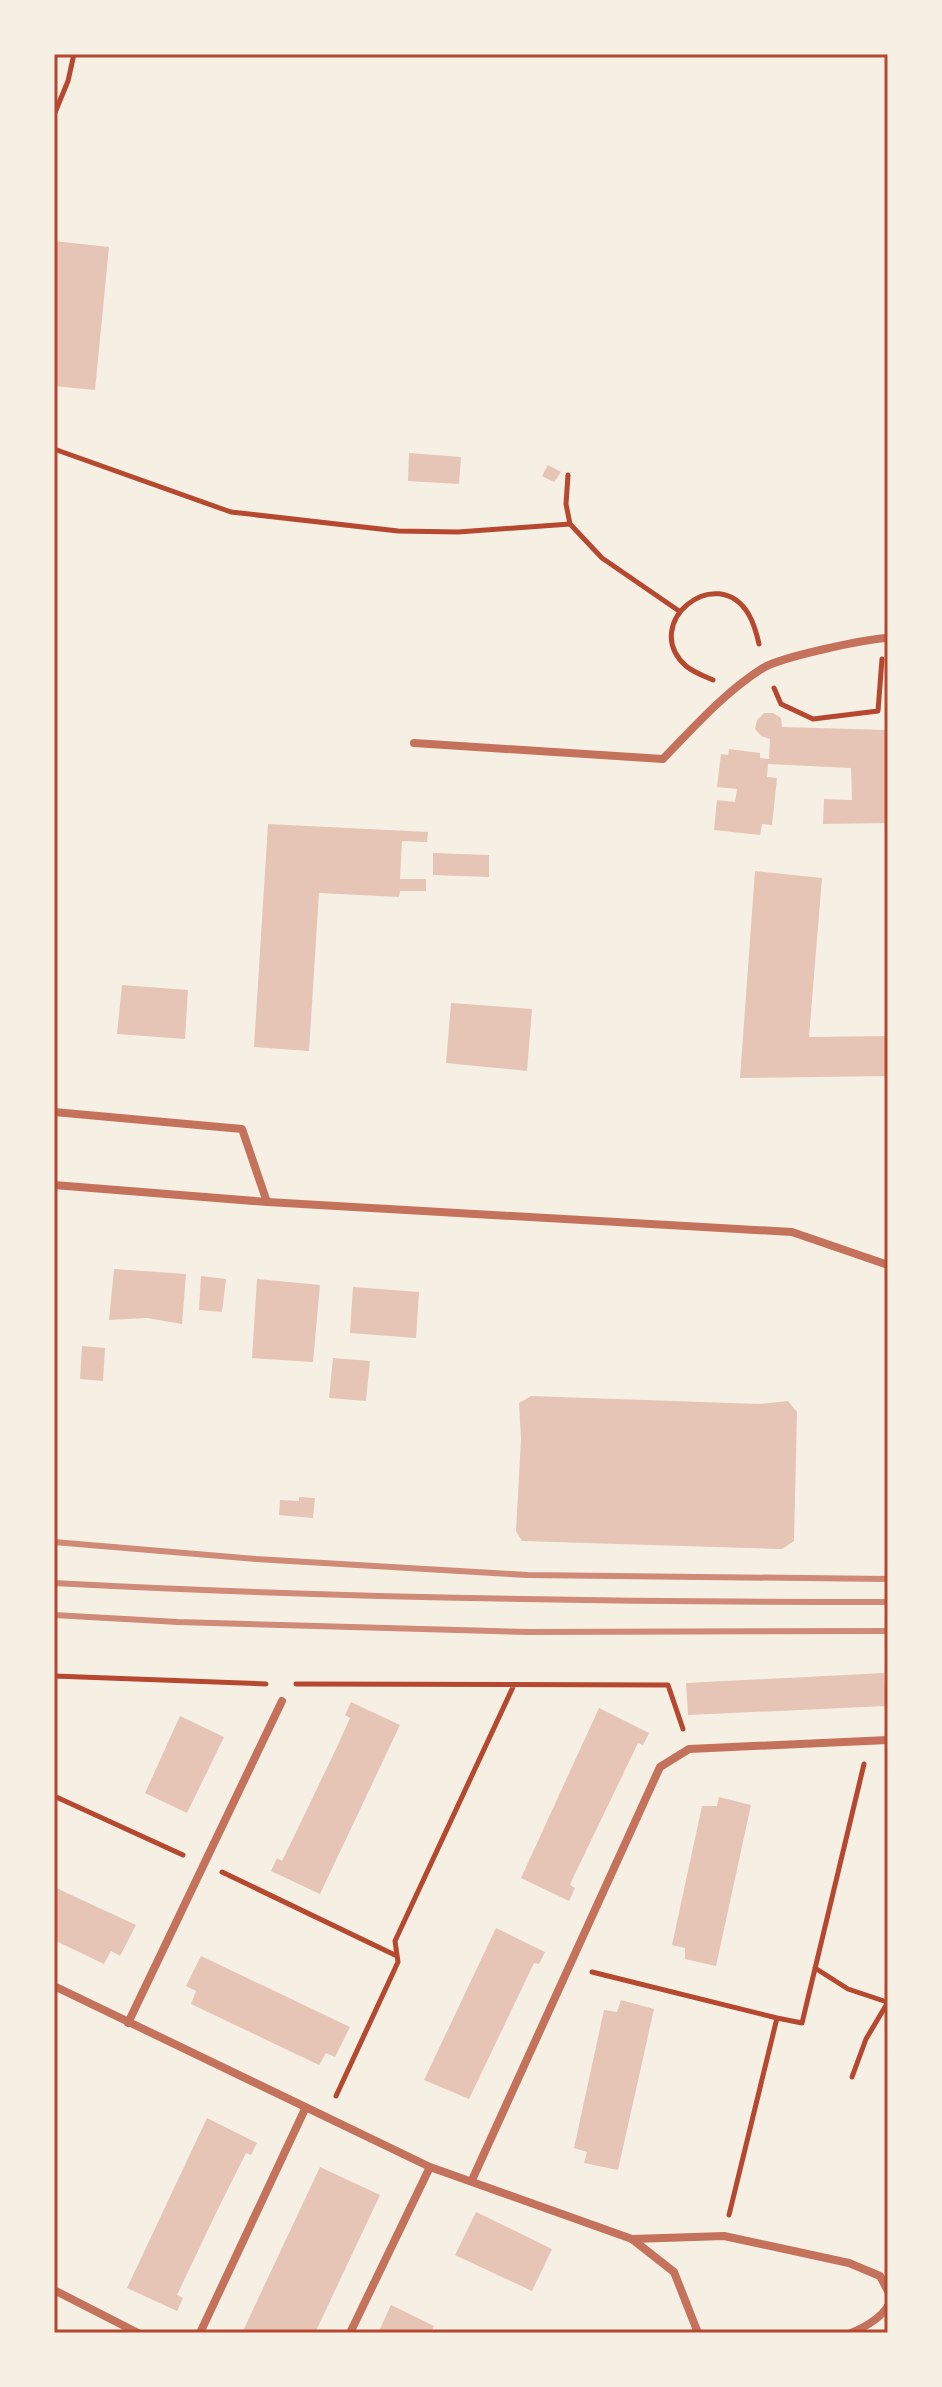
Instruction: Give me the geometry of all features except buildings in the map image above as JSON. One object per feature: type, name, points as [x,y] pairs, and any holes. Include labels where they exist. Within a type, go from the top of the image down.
[{"type":"street","points":[[414,743],[663,759],[731,692],[766,666],[867,639],[886,638]]},
{"type":"street","points":[[54,1112],[242,1129],[267,1202]]},
{"type":"street","points":[[54,1185],[267,1202],[792,1232],[888,1265]]},
{"type":"street","points":[[128,2023],[282,1701]]},
{"type":"street","points":[[472,2180],[660,1767],[689,1749],[888,1740]]},
{"type":"street","points":[[54,1986],[430,2167],[632,2239],[674,2272],[698,2333]]},
{"type":"street","points":[[200,2333],[305,2109]]},
{"type":"street","points":[[350,2333],[430,2167]]},
{"type":"street","points":[[632,2239],[724,2236],[849,2263],[880,2276],[888,2291]]},
{"type":"street","points":[[54,2290],[138,2333]]},
{"type":"street","points":[[851,2333],[865,2327],[884,2313],[888,2306]]},
{"type":"path","points":[[54,115],[68,81],[74,54]]},
{"type":"path","points":[[54,449],[231,512],[398,531],[458,532],[570,524]]},
{"type":"path","points":[[568,475],[566,504],[570,524],[602,558],[679,611]]},
{"type":"path","points":[[731,692],[686,667],[676,655],[672,640],[673,625],[679,611],[701,596],[728,596],[740,603],[749,614],[781,704],[813,719],[878,711],[886,638]]},
{"type":"path","points":[[54,1676],[270,1684]]},
{"type":"path","points":[[286,1684],[513,1687],[668,1685],[689,1749]]},
{"type":"path","points":[[325,2119],[398,1962],[395,1941],[513,1687]]},
{"type":"path","points":[[569,1966],[802,2023],[869,1742]]},
{"type":"path","points":[[815,1968],[848,1989],[887,2002],[866,2039],[852,2077]]},
{"type":"path","points":[[724,2236],[777,2018]]},
{"type":"railway","points":[[54,1542],[256,1559],[527,1575],[888,1579]]},
{"type":"railway","points":[[54,1583],[471,1598],[888,1602]]},
{"type":"railway","points":[[54,1615],[178,1622],[529,1632],[888,1631]]}]
